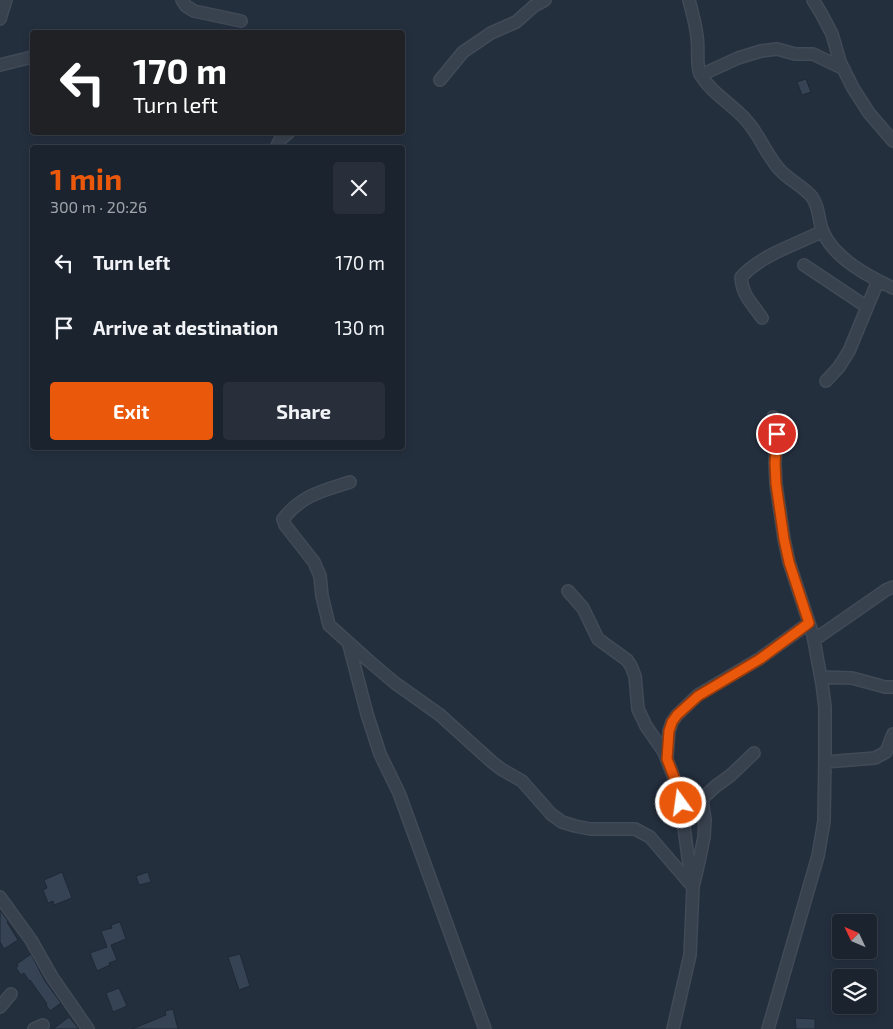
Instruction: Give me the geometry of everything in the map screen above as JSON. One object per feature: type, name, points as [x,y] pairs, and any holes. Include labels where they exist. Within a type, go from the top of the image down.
[{"type":"street","points":[[0,19],[6,0]]},
{"type":"street","points":[[182,0],[186,6],[194,11],[242,21]]},
{"type":"street","points":[[689,0],[697,36],[697,66],[701,75],[746,120],[780,170],[811,196],[817,205],[827,240],[847,260],[865,274],[893,288]]},
{"type":"street","points":[[813,0],[832,34],[840,62],[853,88],[868,112],[893,141]]},
{"type":"street","points":[[440,80],[463,52],[491,33],[516,22],[539,2]]},
{"type":"street","points":[[701,75],[738,58],[761,51],[777,49],[796,54],[813,54],[844,69]]},
{"type":"street","points":[[0,65],[30,58]]},
{"type":"street","points":[[278,145],[286,135]]},
{"type":"street","points":[[762,318],[747,298],[742,285],[742,278],[767,257],[823,231]]},
{"type":"street","points":[[804,265],[867,307]]},
{"type":"street","points":[[826,381],[839,367],[849,351],[878,281]]},
{"type":"street","points":[[768,1029],[818,856],[824,821],[825,762],[825,707],[821,677],[814,640],[789,562],[784,539],[776,484],[777,434],[773,417]]},
{"type":"street","points":[[350,482],[314,494],[299,502],[283,519],[285,525],[314,562],[320,576],[322,596],[329,625],[395,683],[440,715],[492,762],[522,781],[551,814],[562,822],[590,828],[635,829],[643,833],[650,837],[692,888]]},
{"type":"street","points":[[814,640],[893,587]]},
{"type":"street","points":[[568,591],[582,608],[598,639],[627,660],[631,666],[635,676],[638,709],[646,726],[664,752],[679,790],[692,888],[690,956],[673,1029]]},
{"type":"street","points":[[667,759],[669,731],[677,715],[698,696],[760,659],[809,623]]},
{"type":"street","points":[[349,644],[367,714],[380,754],[399,793],[485,1029]]},
{"type":"street","points":[[821,677],[852,678],[885,688],[893,687],[893,694]]},
{"type":"street","points":[[825,762],[875,758],[886,752],[893,734]]},
{"type":"street","points":[[692,888],[704,837],[705,820],[702,800],[754,753]]},
{"type":"street","points":[[0,897],[31,940],[52,978],[88,1029]]},
{"type":"street","points":[[0,1007],[11,994]]},
{"type":"building","points":[[806,79],[811,92],[802,95],[797,82]]},
{"type":"building","points":[[62,872],[72,898],[54,905],[53,901],[48,903],[43,890],[47,888],[44,880]]},
{"type":"building","points":[[148,872],[151,882],[139,885],[136,876]]},
{"type":"building","points":[[0,910],[18,940],[4,949],[0,942]]},
{"type":"building","points":[[120,922],[126,939],[111,945],[117,960],[97,971],[90,953],[107,947],[101,931],[112,928],[111,925]]},
{"type":"building","points":[[31,954],[45,981],[61,1003],[50,1011],[30,980],[24,973],[21,975],[16,968],[17,964]]},
{"type":"building","points":[[240,954],[250,986],[239,990],[228,957]]},
{"type":"building","points":[[119,988],[127,1006],[113,1012],[106,993]]},
{"type":"building","points":[[173,1009],[178,1029],[132,1029],[166,1015],[165,1011]]},
{"type":"building","points":[[69,1017],[79,1029],[53,1029]]},
{"type":"building","points":[[795,1018],[815,1019],[815,1029],[796,1029]]},
{"type":"route","points":[[681,803],[679,790],[667,759],[667,744],[672,722],[698,696],[760,659],[809,623],[789,562],[784,539],[776,484],[777,434]]}]
